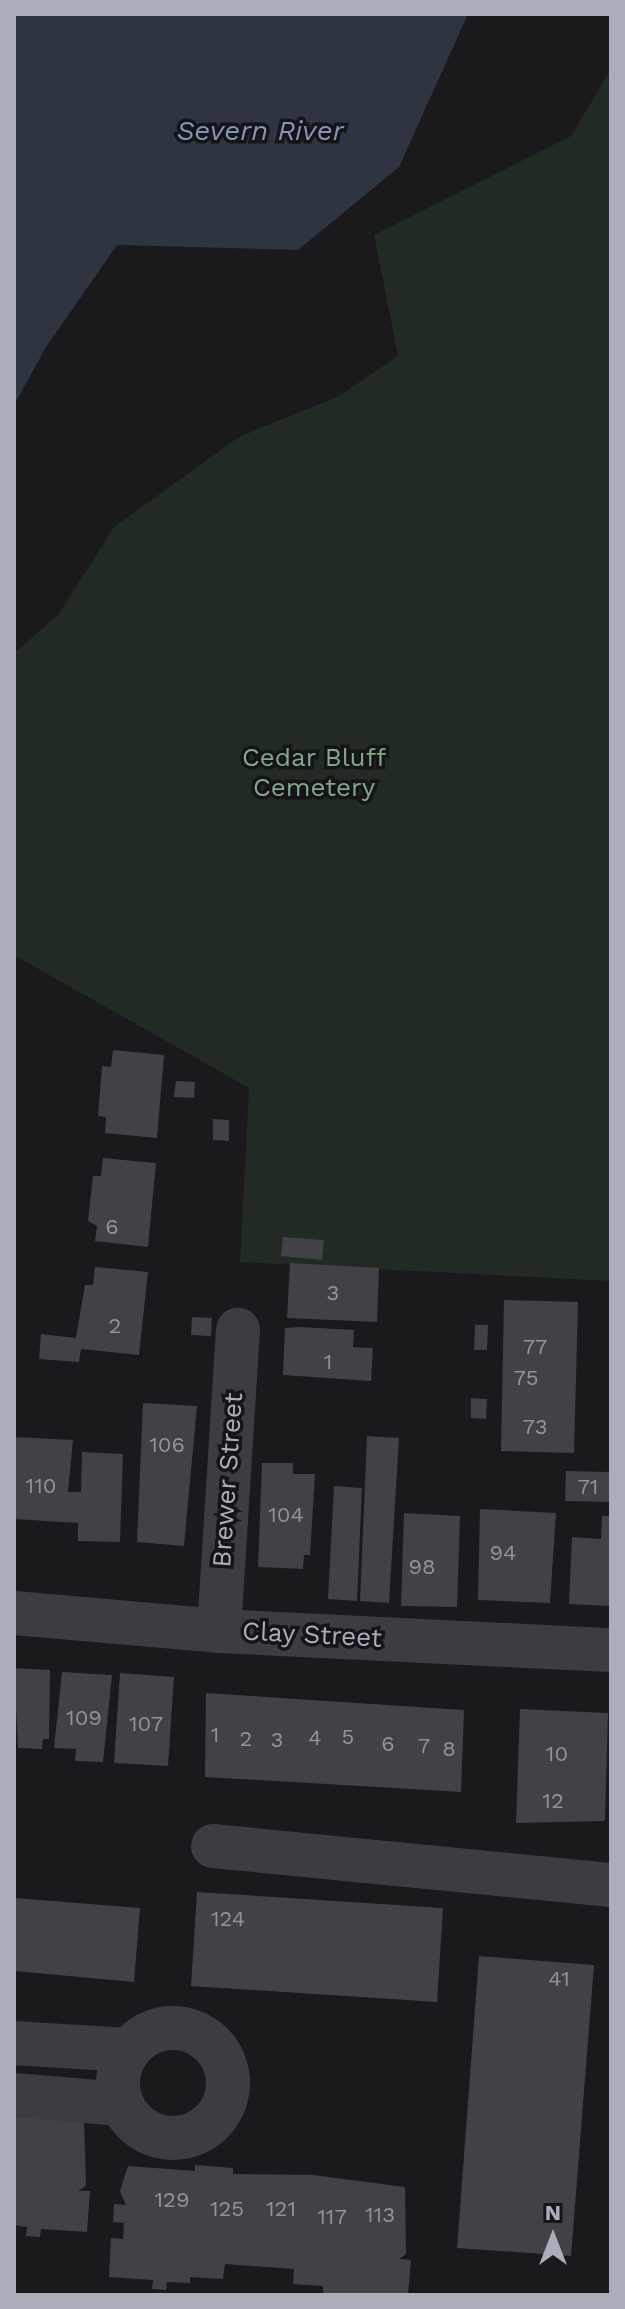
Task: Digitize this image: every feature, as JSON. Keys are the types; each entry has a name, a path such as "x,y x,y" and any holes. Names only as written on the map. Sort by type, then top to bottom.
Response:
{"street":[{"name":"Brewer Street","path":"219,1631 238,1330"},
{"name":"Clay Street","path":"14,1613 219,1631 611,1650"},
{"path":"213,1846 611,1885"},
{"path":"14,2043 128,2050 157,2030 194,2032 221,2055 229,2090 213,2122 181,2138 145,2132 121,2104 117,2086 128,2050"},
{"path":"14,2095 121,2104"}],"green space":[{"name":"Cedar Bluff Cemetery","path":"611,69 611,1281 240,1262 249,1088 14,955 14,653 58,615 114,527 239,437 339,396 398,356 374,235 571,136"}],"water":[{"name":"Severn River","path":"14,14 468,14 399,167 298,250 117,245 46,347 14,405"}],"building":[{"path":"113,1050 164,1055 157,1138 105,1133 106,1117 98,1116 102,1066 111,1067"},
{"path":"176,1081 195,1082 194,1098 174,1097"},
{"path":"213,1119 229,1120 229,1141 213,1140"},
{"path":"103,1158 156,1163 148,1247 95,1241 97,1226 88,1221 93,1176 101,1176"},
{"path":"283,1237 324,1240 322,1260 281,1256"},
{"path":"290,1263 379,1268 377,1322 287,1318"},
{"path":"95,1267 148,1272 139,1355 81,1349 79,1362 39,1359 41,1334 76,1338 85,1285 93,1285"},
{"path":"504,1300 578,1302 574,1453 501,1451"},
{"path":"192,1317 212,1318 211,1336 191,1335"},
{"path":"475,1325 488,1325 487,1350 474,1350"},
{"path":"285,1328 354,1330 353,1347 373,1348 371,1381 283,1375"},
{"path":"471,1398 487,1399 486,1419 471,1418"},
{"path":"143,1403 197,1406 184,1546 137,1542"},
{"path":"367,1436 399,1438 389,1603 360,1601"},
{"path":"14,1437 73,1440 68,1492 81,1492 82,1452 123,1454 120,1542 78,1541 78,1523 14,1519"},
{"path":"262,1463 293,1463 293,1474 315,1474 310,1555 304,1555 303,1569 258,1567"},
{"path":"566,1471 611,1472 611,1502 565,1501"},
{"path":"334,1486 362,1488 357,1601 328,1599"},
{"path":"480,1509 556,1513 550,1603 478,1600"},
{"path":"404,1513 460,1516 457,1607 401,1606"},
{"path":"602,1516 610,1516 611,1606 569,1604 572,1537 601,1539"},
{"path":"14,1668 50,1670 49,1739 43,1739 42,1749 18,1748"},
{"path":"62,1672 112,1675 103,1762 75,1761 76,1749 54,1748"},
{"path":"120,1673 174,1677 168,1766 114,1763"},
{"path":"206,1693 464,1710 461,1792 205,1777"},
{"path":"520,1709 608,1713 605,1821 516,1823"},
{"path":"197,1892 443,1908 437,2002 191,1986"},
{"path":"15,1898 140,1908 134,1982 14,1971"},
{"path":"479,1956 594,1965 571,2256 457,2248"},
{"path":"14,2108 84,2118 86,2186 78,2191 90,2191 87,2232 41,2229 40,2237 26,2236 27,2227 14,2225"},
{"path":"195,2165 233,2168 233,2174 313,2175 405,2187 406,2254 399,2259 411,2260 408,2295 323,2293 323,2286 293,2284 294,2269 225,2264 223,2279 190,2277 190,2283 167,2282 166,2290 152,2289 153,2280 109,2277 111,2238 123,2239 124,2223 113,2222 114,2204 126,2205 120,2191 128,2166 195,2171"}]}
